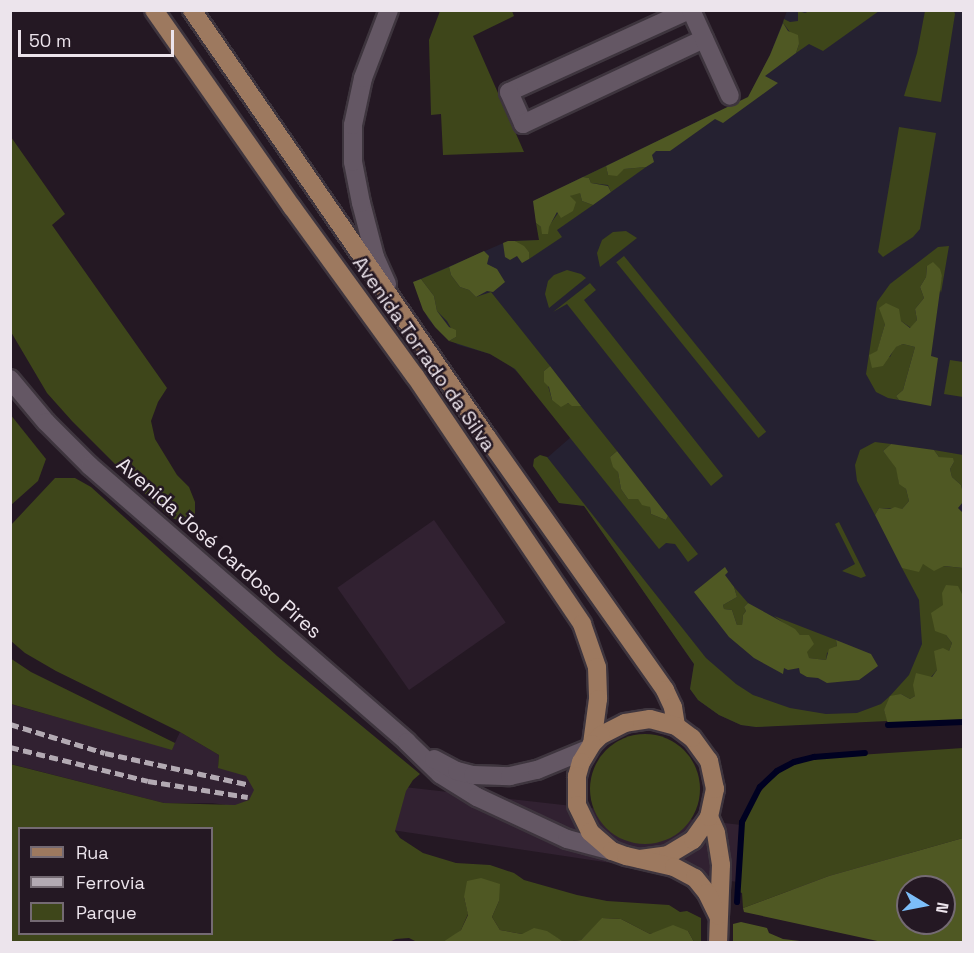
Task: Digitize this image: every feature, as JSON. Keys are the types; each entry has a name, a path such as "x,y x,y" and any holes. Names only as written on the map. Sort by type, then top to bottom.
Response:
{"main road":[{"name":"Avenida Torrado da Silva","path":"154,10 291,207 415,376 582,624 591,643 597,667 598,699 590,747"},
{"name":"Avenida Torrado da Silva","path":"192,10 486,436 665,690 673,707 676,726"},
{"path":"640,859 654,858 681,849 693,840 709,817 715,789 709,761 692,738 676,726 650,719 625,723 601,735 590,747 577,776 577,805 590,832 612,851 640,859 674,867 695,878 707,892 718,920"},
{"path":"709,817 717,832 719,848 718,942"}],"street":[{"path":"388,10 363,78 353,125 353,162 375,257 397,304"},
{"path":"704,39 523,124 509,92 690,10 704,39 730,96"},
{"name":"Avenida José Cardoso Pires","path":"10,379 46,422 90,466 407,742 440,774 477,797 574,842 612,851"},
{"name":"Avenida José Cardoso Pires","path":"407,742 457,771 487,777 510,776 537,770 590,747"}],"shaded area":[{"path":"787,11 963,11 963,689 897,720 755,727 741,725 719,715 698,700 690,689 694,664 584,506 559,503 533,466 536,457 548,457 571,437 529,383 507,363 490,354 458,345 442,334 428,319 413,282 508,241 539,240 533,201 748,97 770,55"},
{"path":"434,520 506,622 409,690 337,588"},
{"path":"10,704 172,749 180,732 219,755 218,766 892,842 930,875 896,875 896,893 877,903 212,803 164,803 11,764"}],"green space":[{"path":"812,10 879,11 823,51 809,44 796,53 799,44 783,23 784,19 790,22 798,21 798,11 805,13"},
{"path":"440,11 512,11 514,16 473,36 524,152 443,155 441,114 431,115 429,40"},
{"path":"925,11 954,11 955,14 941,102 904,96 917,53"},
{"path":"783,23 788,31 798,35 799,44 796,53 765,76 778,83 723,123 715,119 670,151 656,151 652,155 654,162 646,167 624,169 617,176 608,175 606,166 748,97 770,55"},
{"path":"899,127 936,133 920,229 913,237 883,257 878,252"},
{"path":"11,137 65,214 52,225 167,388 158,402 151,421 155,439 177,475 189,487 195,502 195,517 186,522 171,518 155,504 72,421 47,393 11,332"},
{"path":"606,166 608,175 624,169 646,167 611,192 608,185 591,183 589,178 583,177"},
{"path":"583,177 589,178 591,183 608,186 611,192 593,205 582,201 580,193 570,196 576,202 573,211 561,218 557,212 548,234 542,234 541,227 536,223 533,201"},
{"path":"577,192 580,193 582,201 593,205 557,230 562,237 529,259 529,252 515,241 539,240 536,223 541,227 549,226 570,196"},
{"path":"626,231 637,238 600,267 597,253 602,240 613,232"},
{"path":"515,241 524,246 529,252 529,259 522,263 517,256 510,260 505,257 503,243"},
{"path":"949,246 941,293 939,286 942,276 927,266 926,277 920,287 924,298 915,309 917,320 911,328 901,321 885,324 877,352 870,355 890,357 895,347 903,344 915,347 903,390 896,396 899,400 888,398 876,392 866,374 877,302 890,284 938,247"},
{"path":"484,251 489,256 487,264 497,269 505,282 493,292 487,291 476,297 469,290 460,287 451,275 449,267"},
{"path":"624,256 766,432 758,438 616,262"},
{"path":"933,262 940,269 942,276 931,356 938,358 931,406 899,400 896,396 903,390 915,347 903,344 896,347 883,366 872,368 869,355 877,351 885,324 879,308 886,303 899,309 901,321 910,328 917,320 915,309 924,298 920,287 926,277 927,266"},
{"path":"449,267 451,275 460,287 469,290 476,297 491,292 550,366 544,371 552,400 581,406 617,451 610,457 618,472 621,489 628,499 638,499 650,507 651,514 666,520 668,516 698,554 688,562 675,544 666,543 659,549 515,369 490,354 449,341 456,337 447,321 437,311 434,296 421,279"},
{"path":"567,270 586,278 549,308 545,294 548,281 554,275"},
{"path":"421,279 434,296 437,311 449,327 456,330 456,337 449,341 423,310 413,282"},
{"path":"590,283 596,290 584,300 723,476 711,486 567,304 553,312"},
{"path":"950,360 963,362 963,397 944,394"},
{"path":"550,366 581,406 572,406 568,403 561,407 552,400 549,387 544,382 544,371"},
{"path":"10,414 46,459 38,481 11,505"},
{"path":"875,442 891,444 883,451 897,468 899,483 906,489 909,501 902,509 879,508 875,515 857,481 855,465 860,450"},
{"path":"891,444 934,450 939,457 953,458 954,462 950,469 952,477 961,485 963,493 963,502 958,508 963,513 963,568 944,566 934,571 923,564 919,572 902,568 875,515 879,508 902,509 909,501 906,489 899,484 896,468 883,451"},
{"path":"934,450 963,455 963,493 961,485 952,477 950,469 954,462 939,457"},
{"path":"617,451 668,516 666,520 651,514 650,507 642,505 638,499 628,499 621,489 618,472 613,467 610,457"},
{"path":"540,455 547,457 706,658 736,684 753,695 790,708 826,714 857,713 881,704 909,675 922,644 919,600 902,568 923,564 963,568 963,596 943,605 946,635 952,643 949,651 937,660 937,670 915,696 910,699 901,694 884,710 888,721 756,727 741,725 719,715 698,700 690,689 694,664 584,506 559,503 533,466 534,459"},
{"path":"55,478 75,478 91,487 277,656 420,774 406,791 395,831 400,838 423,853 456,863 490,865 514,873 524,880 577,895 607,901 669,905 680,912 687,911 701,918 701,942 694,942 688,931 665,930 650,934 621,919 603,918 581,940 564,942 547,932 522,934 500,930 492,917 499,901 464,897 468,914 461,930 446,942 417,942 409,938 389,942 11,942 10,764 164,803 235,805 249,800 254,790 246,776 218,768 219,755 180,732 56,671 25,653 11,641 11,525"},
{"path":"839,522 866,576 861,578 842,571 855,564 835,524"},
{"path":"725,567 728,572 725,575 734,587 737,597 723,605 724,609 732,610 737,625 742,625 746,611 744,607 748,603 795,629 800,635 809,635 814,644 807,652 809,658 826,660 829,649 837,646 836,640 871,654 878,666 859,680 827,683 818,678 807,677 800,673 799,668 788,670 784,668 783,674 754,658 729,637 694,592"},
{"path":"946,585 958,586 963,596 963,721 888,724 884,710 890,696 901,694 910,699 915,696 913,685 916,673 932,677 937,670 934,651 943,648 949,651 952,643 946,635 935,631 931,613 943,605 942,593"},
{"path":"734,587 748,603 744,607 746,611 742,625 737,625 732,610 724,609 723,605 737,597"},
{"path":"774,616 836,640 837,646 827,653 826,660 808,658 800,635"},
{"path":"10,658 31,672 175,743 172,750 11,704"},
{"path":"645,734 666,738 684,750 696,768 700,789 696,810 684,828 666,840 645,844 624,840 606,828 594,810 590,789 594,768 606,750 624,738"},
{"path":"963,748 963,838 829,876 743,908 742,893 739,892 744,822 754,799 778,772 795,763 814,758"},
{"path":"963,838 963,942 882,942 744,912 743,908 829,876"},
{"path":"481,878 500,884 499,901 492,917 500,930 522,934 534,928 547,931 564,942 443,942 461,930 468,915 464,897 467,881"},
{"path":"602,918 621,919 650,934 673,925 688,931 694,942 564,942 581,940"},
{"path":"741,922 767,928 769,933 783,939 808,942 733,942 733,924"}],"waterway":[{"path":"888,725 964,722"},
{"path":"737,902 742,822 760,787 777,771 794,762 814,757 865,753"}],"railway":[{"path":"10,724 105,753 250,785"},
{"path":"10,747 148,781 248,797"}]}
